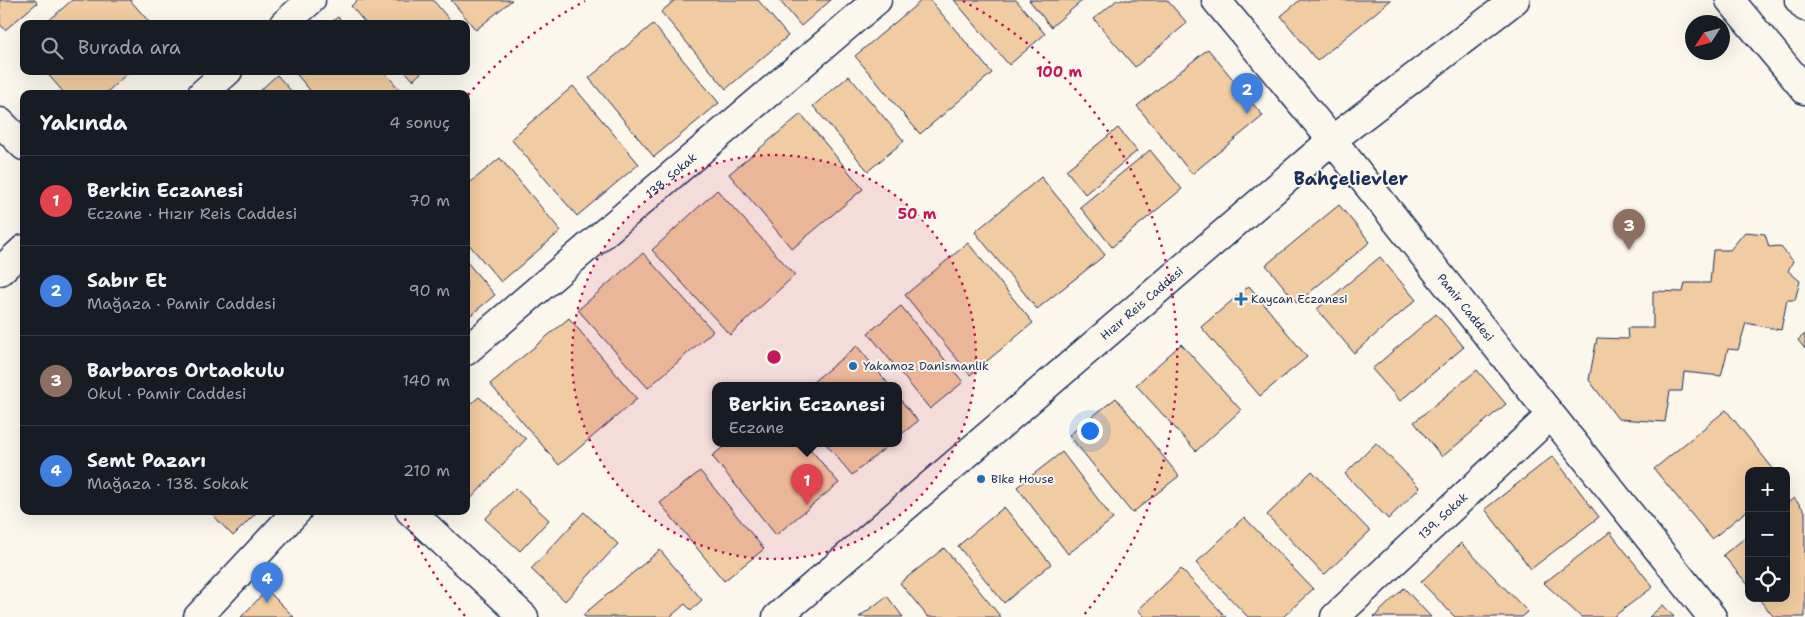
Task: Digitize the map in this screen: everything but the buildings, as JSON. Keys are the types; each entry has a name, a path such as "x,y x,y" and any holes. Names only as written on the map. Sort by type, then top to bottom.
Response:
{"street":[{"name":"138. Sokak","path":"470,348 877,0"},
{"name":"Pamir Caddesi","path":"1216,0 1332,140 1712,617"},
{"name":"Hızır Reis Caddesi","path":"777,617 1332,140 1515,0"},
{"path":"1730,0 1805,90"},
{"path":"1799,0 1805,7"},
{"path":"288,20 309,1"},
{"path":"207,90 223,75"},
{"path":"0,122 20,142"},
{"path":"0,270 20,252"},
{"name":"139. Sokak","path":"1335,617 1550,416"},
{"path":"198,617 292,515"},
{"path":"414,515 524,617"}],"place":[{"name":"Sabır Et","path":"1247,114"},
{"name":"Barbaros Ortaokulu","path":"1629,250"},
{"name":"Kaycan Eczanesi","path":"1241,299"},
{"name":"Yakamoz Danismanlik","path":"853,366"},
{"name":"Bike House","path":"981,479"},
{"name":"Berkin Eczanesi","path":"807,505"},
{"name":"Semt Pazarı","path":"267,603"}],"district":[{"name":"Bahçelievler","path":"1351,179"}]}
